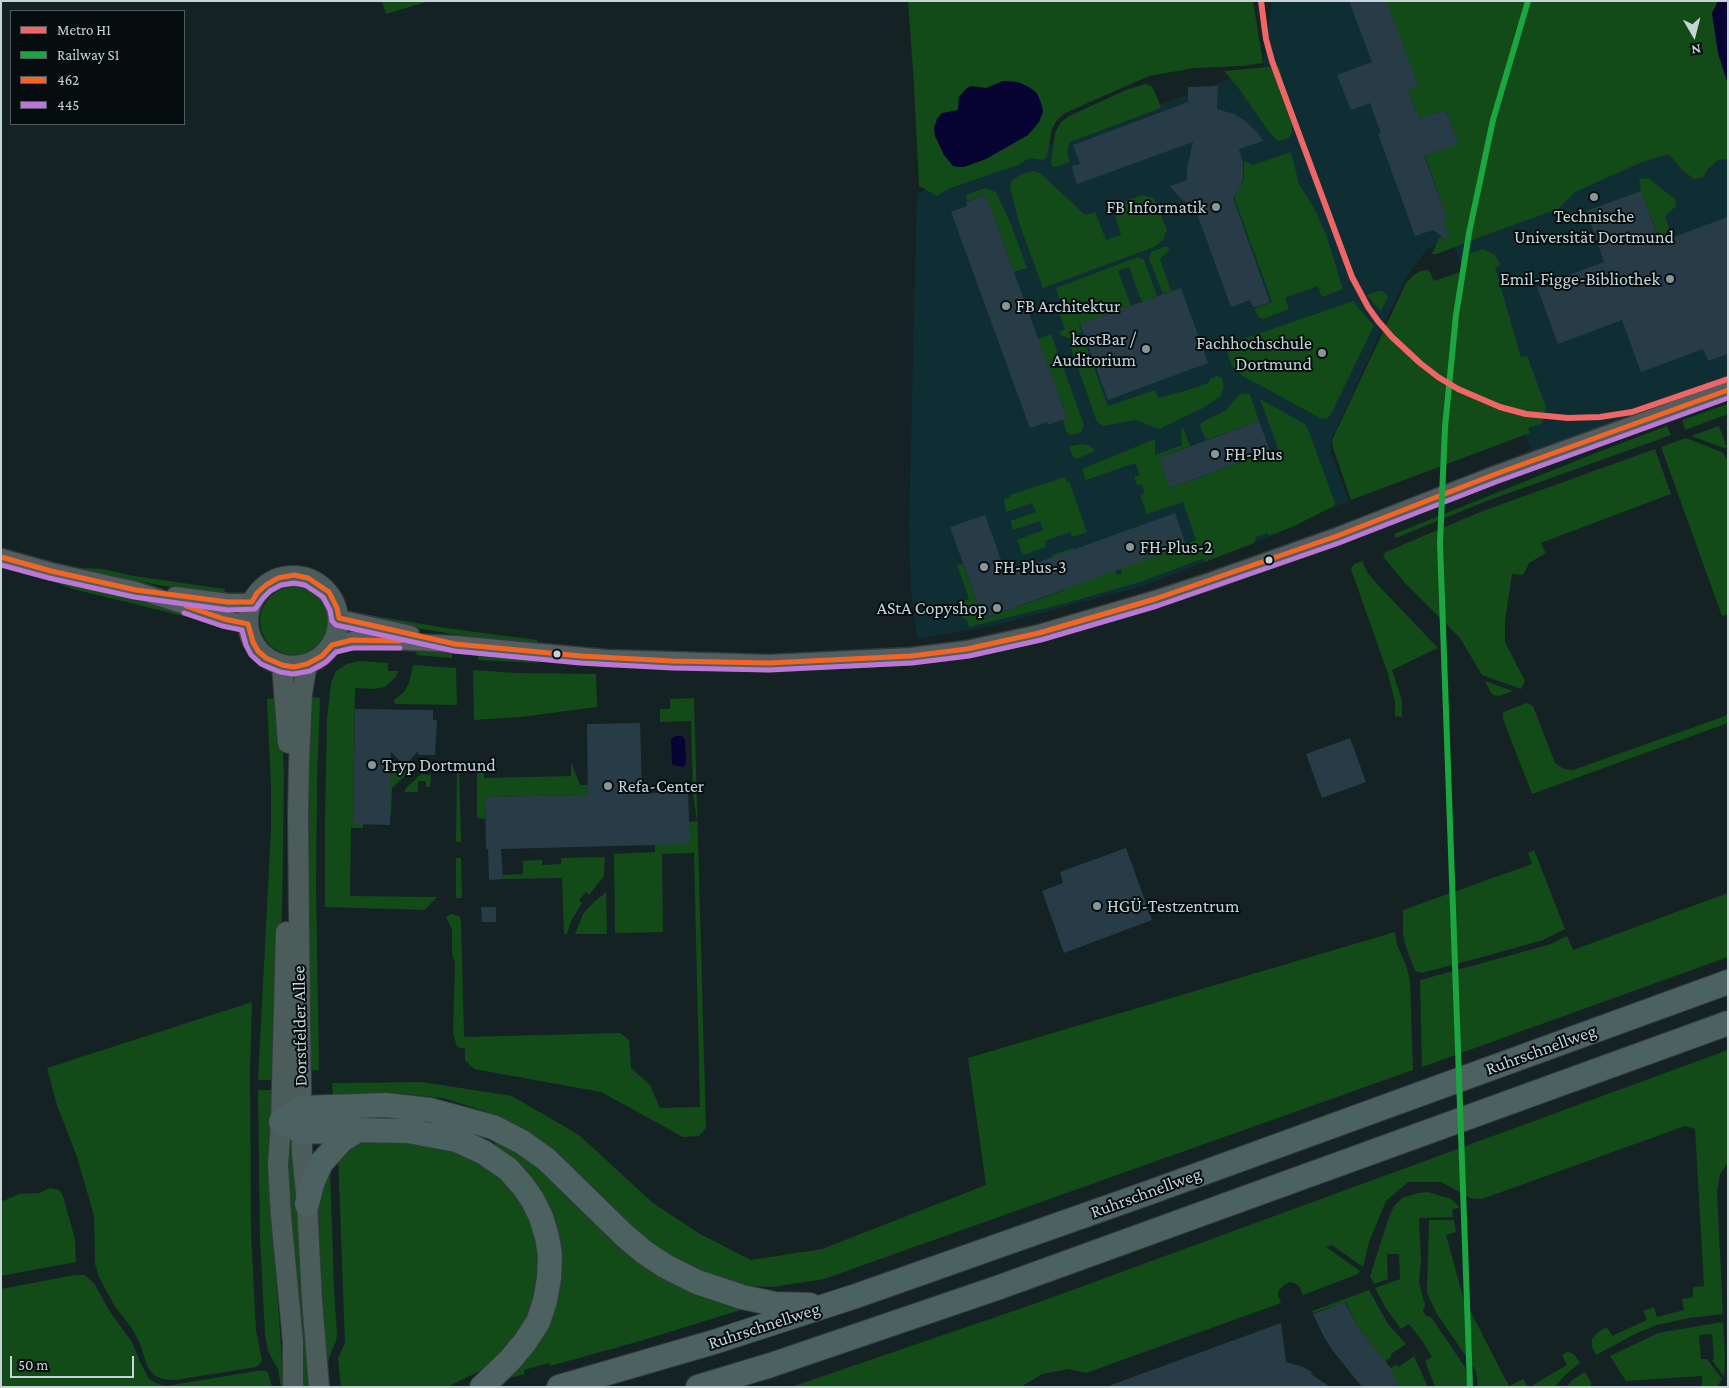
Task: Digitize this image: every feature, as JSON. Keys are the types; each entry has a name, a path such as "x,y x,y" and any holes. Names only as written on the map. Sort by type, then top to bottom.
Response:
{"highway":[{"name":"Ruhrschnellweg","path":"559,1387 714,1342 856,1296 1728,982"},
{"path":"698,1387 809,1353 997,1288 1728,1023"},
{"path":"482,1387 510,1360 525,1342 538,1322 545,1301 550,1255 541,1217 532,1199 508,1170 483,1152 457,1140 408,1131 292,1127 301,1108 386,1105 430,1110 493,1127 522,1142 546,1158 625,1236 644,1252 681,1275 716,1289 775,1304 818,1304 856,1296"},
{"path":"307,1204 312,1184 321,1163 342,1140 358,1130"}],"main road":[{"path":"294,575 308,578 322,586 328,592 337,608 339,618 338,631 332,645 322,656 307,664 294,666 282,666 266,658 258,651 253,642 248,624 249,611 257,593 278,578 294,575"},
{"name":"Dorstfelder Allee","path":"301,1108 298,815 302,693 307,664"},
{"name":"Dorstfelder Allee","path":"282,666 288,729 289,842 285,942 292,1127 302,1152 319,1386"},
{"name":"Dorstfelder Allee","path":"292,1127 278,1165 293,1342 293,1387"}],"street":[{"path":"332,645 352,640 362,640 455,644 606,658 769,663 911,656 967,649 1039,633 1200,584 1337,536 1493,475 1728,390"},
{"path":"1,557 50,571 136,590 228,602 252,602"},
{"path":"136,590 224,619 248,624"},
{"path":"339,618 455,644"}],"shaded area":[{"path":"1272,1 1728,1 1728,384 1533,454 1454,245 1454,239 1427,249 1405,279 1331,440 1331,453 1349,501 1318,513 1295,526 1269,537 1143,586 988,627 917,639 911,588 909,528 917,193 1263,67"},
{"path":"1718,1 1728,1 1728,85 1718,53 1712,13"},
{"path":"1003,81 1018,82 1037,93 1043,112 1039,122 1028,135 986,159 964,167 953,166 944,155 935,136 934,128 937,119 942,113 958,110 959,97 967,88 972,86 986,88"},
{"path":"676,736 682,736 685,739 686,763 683,767 673,765 672,763 671,739"}],"green space":[{"path":"382,1 429,1 386,14"},
{"path":"908,1 1253,1 1263,63 1194,68 1149,76 1065,113 1057,120 1052,129 1047,157 1043,160 1029,158 1020,164 948,189 937,196 919,186"},
{"path":"1387,1 1728,1 1728,159 1718,160 1708,169 1703,177 1694,179 1682,170 1669,154 1642,162 1575,192 1558,209 1437,254 1432,254 1439,238 1447,233 1443,220 1447,218 1425,156 1458,143 1444,110 1411,122 1416,110 1411,97 1404,91 1417,85"},
{"path":"1279,66 1292,120 1292,132 1289,138 1278,141 1224,71"},
{"path":"1145,84 1151,86 1154,90 1161,108 1070,142 1067,152 1070,162 1053,167 1051,164 1055,133 1061,122 1069,116 1126,90"},
{"path":"1291,152 1299,184 1314,208 1326,234 1343,289 1322,297 1318,286 1285,298 1289,309 1263,319 1259,317 1254,309 1272,302 1234,197 1244,179 1244,161 1253,165"},
{"path":"1033,171 1040,173 1085,215 1095,212 1106,240 1121,235 1112,206 1142,195 1154,198 1167,230 1163,240 1154,247 1043,288 1019,223 1010,187 1012,180 1022,174"},
{"path":"1648,178 1675,199 1676,203 1675,207 1665,216 1670,231 1658,235 1641,191 1639,179"},
{"path":"985,188 996,192 1012,227 1027,268 1014,272 986,195 967,201 966,195"},
{"path":"1169,247 1169,250 1160,259 1171,291 1163,294 1149,259 1151,252"},
{"path":"1483,249 1495,255 1498,260 1500,266 1495,268 1521,357 1527,356 1546,407 1542,423 1528,428 1530,433 1351,500 1332,440 1406,283 1421,271 1427,270 1430,272 1434,281 1466,270 1463,260 1465,255"},
{"path":"1138,257 1144,260 1157,296 1142,302 1129,267 1118,271 1131,306 1080,324 1082,333 1068,338 1062,336 1059,332 1065,329 1057,308 1062,306 1056,288"},
{"path":"1383,291 1388,297 1381,311 1366,295"},
{"path":"1353,301 1374,326 1330,416 1326,419 1320,418 1241,375 1233,367 1228,356 1229,348 1235,342"},
{"path":"1051,334 1084,425 1082,431 1077,434 1070,435 1066,431 1063,419 1067,417 1038,339"},
{"path":"1083,337 1108,406 1155,390 1158,398 1188,390 1208,383 1210,379 1217,376 1222,378 1224,388 1220,397 1201,409 1159,429 1136,420 1103,426 1097,422 1069,342"},
{"path":"1240,394 1250,394 1259,421 1206,440 1200,426 1202,422 1225,411"},
{"path":"1260,399 1305,424 1335,503 1334,506 1269,536 1268,533 1256,537 1254,543 1205,562 1202,559 1140,582 1063,604 969,627 967,620 962,617 958,604 969,599 957,565 963,564 983,619 1065,590 1052,555 1073,548 1086,581 1115,570 1117,575 1122,573 1120,568 1196,540 1183,502 1147,514 1140,495 1145,493 1141,484 1137,485 1134,477 1140,475 1135,463 1086,480 1082,469 1155,439 1155,455 1182,445 1181,429 1183,428 1190,446 1159,458 1171,488 1270,451 1271,454 1279,451"},
{"path":"1728,404 1728,414 1685,430 1682,420"},
{"path":"1667,426 1671,435 1484,502 1396,538 1394,534 1598,452"},
{"path":"1719,426 1727,447 1724,448 1691,436"},
{"path":"1686,438 1722,452 1728,461 1728,614 1722,616 1661,447"},
{"path":"1081,444 1088,445 1094,451 1077,459 1074,458 1070,447"},
{"path":"1655,449 1671,494 1541,543 1546,553 1529,563 1523,575 1512,574 1505,621 1505,642 1525,681 1521,689 1482,675 1460,638 1405,583 1383,555 1386,552 1480,512"},
{"path":"1065,477 1067,482 1069,482 1087,532 1072,537 1070,532 1045,541 1046,547 1023,555 1017,540 1043,530 1040,521 1013,530 1010,521 1036,512 1032,503 1006,512 1004,499 1010,497 1010,495"},
{"path":"1362,561 1368,573 1377,584 1438,648 1392,670 1402,701 1402,717 1395,716 1395,702 1388,674 1351,569 1354,564"},
{"path":"85,568 103,569 134,576 225,589 224,594 158,585 85,570"},
{"path":"50,579 216,620 216,624 73,589"},
{"path":"301,587 313,593 322,602 328,614 326,634 318,645 301,655 287,655 270,645 262,634 260,614 270,597 281,589"},
{"path":"369,615 446,628 537,640 537,643 513,642 446,633 369,620"},
{"path":"417,651 452,653 452,658 416,655"},
{"path":"478,656 537,661 537,663 478,660"},
{"path":"359,661 388,663 388,671 398,671 396,677 385,687 373,689 355,688 353,824 363,824 363,828 351,828 350,896 437,897 425,910 325,907 327,719 331,683 336,671 347,664"},
{"path":"413,665 456,668 457,705 395,704 394,700 404,692 409,683"},
{"path":"473,670 515,673 596,674 597,707 521,717 474,720"},
{"path":"1485,681 1513,691 1499,696 1494,695"},
{"path":"307,696 320,698 316,887 319,1070 309,1071"},
{"path":"280,697 284,774 282,912 272,1080 258,1080 271,829 267,699"},
{"path":"694,698 706,1128 699,1136 683,1137 601,1092 474,1069 465,1060 465,1049 457,1047 453,1033 455,963 452,953 452,929 446,917 451,914 459,916 461,920 465,1037 620,1033 629,1040 631,1068 650,1085 660,1108 700,1107 694,853 662,854 663,932 615,933 614,854 655,852 655,844 689,844 689,822 697,821 693,793 691,721 660,722 660,709 670,709 670,699"},
{"path":"1527,703 1533,706 1555,763 1564,769 1573,770 1728,715 1728,723 1532,794 1503,719 1503,713 1506,711"},
{"path":"571,762 580,785 593,785 589,795 485,797 485,819 477,818 477,766 484,766 484,778 571,776"},
{"path":"400,765 408,773 392,788 390,815 390,775"},
{"path":"445,766 459,766 461,842 456,842 457,769 445,769"},
{"path":"421,774 431,775 430,787 426,787 426,781 418,781 418,792 405,792 405,789"},
{"path":"1534,850 1565,929 1543,940 1486,956 1422,973 1415,971 1403,934 1403,910 1532,864 1528,853"},
{"path":"605,857 604,876 589,895 586,892 579,900 582,903 571,921 567,934 564,934 562,878 502,879 502,875 523,874 523,861 542,860 542,865 561,864 561,858"},
{"path":"456,858 461,858 462,898 456,898"},
{"path":"606,892 607,934 575,934 583,914"},
{"path":"1728,893 1728,957 1422,1067 1420,980 1548,945 1567,936 1573,950"},
{"path":"1395,932 1397,945 1406,965 1410,981 1413,1070 824,1279 773,1287 736,1285 664,1257 628,1228 554,1151 500,1116 443,1098 396,1093 333,1094 332,1083 422,1082 512,1096 579,1135 653,1203 700,1234 751,1260 822,1249 986,1185 968,1058"},
{"path":"252,1002 250,1069 251,1233 256,1331 262,1360 256,1367 175,1380 163,1379 155,1376 148,1368 133,1330 114,1305 99,1277 95,1264 94,1216 77,1157 57,1105 47,1068"},
{"path":"1728,1050 1728,1162 1720,1174 1717,1192 1723,1314 1689,1318 1657,1325 1635,1334 1596,1355 1592,1347 1592,1339 1598,1332 1607,1327 1612,1336 1647,1320 1643,1311 1654,1307 1657,1317 1684,1310 1682,1299 1693,1297 1693,1287 1704,1286 1695,1129 1685,1126 1482,1199 1470,1198 1441,1182 1408,1182 1386,1201 1369,1242 1363,1267 1332,1245 1326,1247 1360,1271 1358,1274 1303,1295 1300,1287 1290,1282 1279,1290 1278,1295 1281,1303 1086,1373 1069,1369 1042,1374 1021,1387 791,1387 1034,1304"},
{"path":"258,1090 272,1090 275,1264 284,1387 281,1387 278,1369 268,1351 265,1334 260,1238"},
{"path":"370,1137 447,1145 496,1169 528,1207 543,1273 524,1330 506,1350 480,1371 447,1387 341,1387 338,1358 345,1343 338,1154"},
{"path":"289,1138 297,1138 309,1387 302,1387 285,1196"},
{"path":"496,1141 519,1154 744,1309 550,1366 549,1363 524,1370 525,1374 494,1382 559,1257 492,1149"},
{"path":"330,1169 337,1335 328,1363 330,1384 327,1384 319,1284 317,1199"},
{"path":"50,1188 59,1190 63,1196 75,1239 76,1262 1,1276 1,1202 19,1194 39,1193"},
{"path":"1428,1192 1451,1199 1460,1207 1452,1210 1453,1217 1419,1218 1421,1262 1419,1282 1425,1305 1423,1311 1426,1316 1431,1317 1465,1367 1470,1387 1435,1387 1425,1361 1432,1357 1423,1342 1409,1324 1401,1329 1385,1307 1375,1288 1400,1279 1399,1254 1387,1254 1388,1279 1374,1284 1370,1276 1394,1206 1402,1198"},
{"path":"1429,1220 1454,1220 1456,1232 1446,1235 1463,1297 1509,1386 1523,1379 1528,1387 1478,1387 1476,1371 1437,1314 1427,1293"},
{"path":"84,1275 94,1283 110,1312 132,1342 149,1379 156,1383 166,1386 262,1370 268,1372 272,1387 1,1387 1,1289"},
{"path":"1369,1290 1388,1324 1406,1344 1391,1354 1391,1357 1385,1362 1357,1326 1346,1302 1313,1313 1312,1311"},
{"path":"1723,1322 1724,1377 1712,1360 1714,1360 1712,1334 1699,1335 1701,1359 1707,1359 1722,1379 1717,1387 1702,1387 1702,1376 1626,1381 1610,1356 1658,1333"},
{"path":"1567,1352 1572,1353 1580,1363 1565,1375 1555,1387 1533,1387 1533,1385 1567,1365 1562,1355"},
{"path":"1414,1356 1428,1387 1399,1387 1390,1369 1396,1365 1399,1367"},
{"path":"1585,1372 1591,1382 1591,1387 1566,1387 1572,1380"}],"building":[{"path":"1349,1 1387,1 1418,86 1408,89 1419,119 1445,110 1459,144 1424,156 1447,218 1443,220 1450,242 1433,230 1415,236 1378,134 1381,133 1370,103 1351,110 1337,75 1372,62"},
{"name":"FB Informatik","path":"1218,86 1217,109 1234,114 1244,120 1257,132 1263,141 1239,149 1243,163 1243,178 1233,198 1270,302 1259,306 1253,307 1250,300 1231,307 1195,208 1180,198 1170,186 1187,180 1187,168 1193,142 1077,184 1073,172 1072,166 1080,164 1073,145 1188,102 1188,87"},
{"path":"1641,191 1660,242 1728,217 1728,354 1708,361 1703,349 1641,372 1622,320 1558,344 1537,287 1604,262 1586,211"},
{"name":"FB Architektur","path":"986,195 1067,418 1048,425 1047,422 1030,428 951,212 967,206 966,202"},
{"name":"kostBar / Auditorium","path":"1181,288 1208,363 1108,400 1080,324"},
{"name":"FH-Plus","path":"1259,421 1270,451 1170,488 1159,458"},
{"path":"1175,513 1186,545 983,619 950,527 985,515 1006,574"},
{"name":"Tryp Dortmund","path":"355,709 433,710 433,720 437,720 435,755 418,755 418,751 405,766 391,752 390,825 353,824"},
{"name":"Refa-Center","path":"640,723 642,793 688,792 690,844 501,849 503,879 489,880 488,849 486,849 485,797 588,795 587,724"},
{"path":"1350,738 1366,782 1322,798 1306,754"},
{"name":"HGÜ-Testzentrum","path":"1126,848 1152,920 1064,953 1042,891 1063,883 1060,872"},
{"path":"481,907 496,907 496,922 482,922"},
{"path":"1345,1302 1357,1326 1390,1367 1399,1387 1362,1387 1324,1337 1313,1314"},
{"path":"1281,1323 1286,1362 1312,1372 1311,1374 1330,1387 1111,1387 1111,1385"}],"metro line":[{"name":"H1","path":"1261,1 1266,39 1272,61 1352,277 1378,321 1420,363 1458,389 1500,407 1526,414 1568,418 1600,417 1632,412 1728,379"}],"rail line":[{"name":"S1","path":"1470,1387 1440,543 1445,427 1456,315 1469,233 1493,120 1528,1"}],"transit line":[{"name":"462","path":"1,557 51,571 136,590 228,602 252,602 257,593 266,585 278,578 294,575 308,578 329,592 337,608 339,618 455,644 581,656 672,661 769,663 911,656 967,649 1039,633 1155,599 1337,536 1493,475 1728,390"},
{"name":"445","path":"1,565 134,597 228,610 255,609 270,591 281,585 294,583 305,585 323,597 330,610 332,621 336,625 454,651 580,663 672,668 769,670 912,663 969,656 1041,640 1157,606 1339,543 1496,482 1728,398"},
{"name":"462","path":"186,606 224,619 248,624 253,642 258,651 266,658 282,665 294,667 307,664 322,656 332,645 352,640 400,641"},
{"name":"445","path":"184,613 222,626 242,630 251,655 261,664 280,672 293,674 310,671 326,662 336,652 353,648 400,648"}],"place":[{"name":"Technische Universität Dortmund","path":"1594,197"},
{"name":"FB Informatik","path":"1216,207"},
{"name":"Emil-Figge-Bibliothek","path":"1670,279"},
{"name":"FB Architektur","path":"1006,306"},
{"name":"kostBar / Auditorium","path":"1146,349"},
{"name":"Fachhochschule Dortmund","path":"1322,353"},
{"name":"FH-Plus","path":"1215,454"},
{"name":"FH-Plus-2","path":"1130,547"},
{"name":"FH-Plus-3","path":"984,567"},
{"name":"AStA Copyshop","path":"997,608"},
{"name":"Tryp Dortmund","path":"372,765"},
{"name":"Refa-Center","path":"608,786"},
{"name":"HGÜ-Testzentrum","path":"1097,906"}]}
